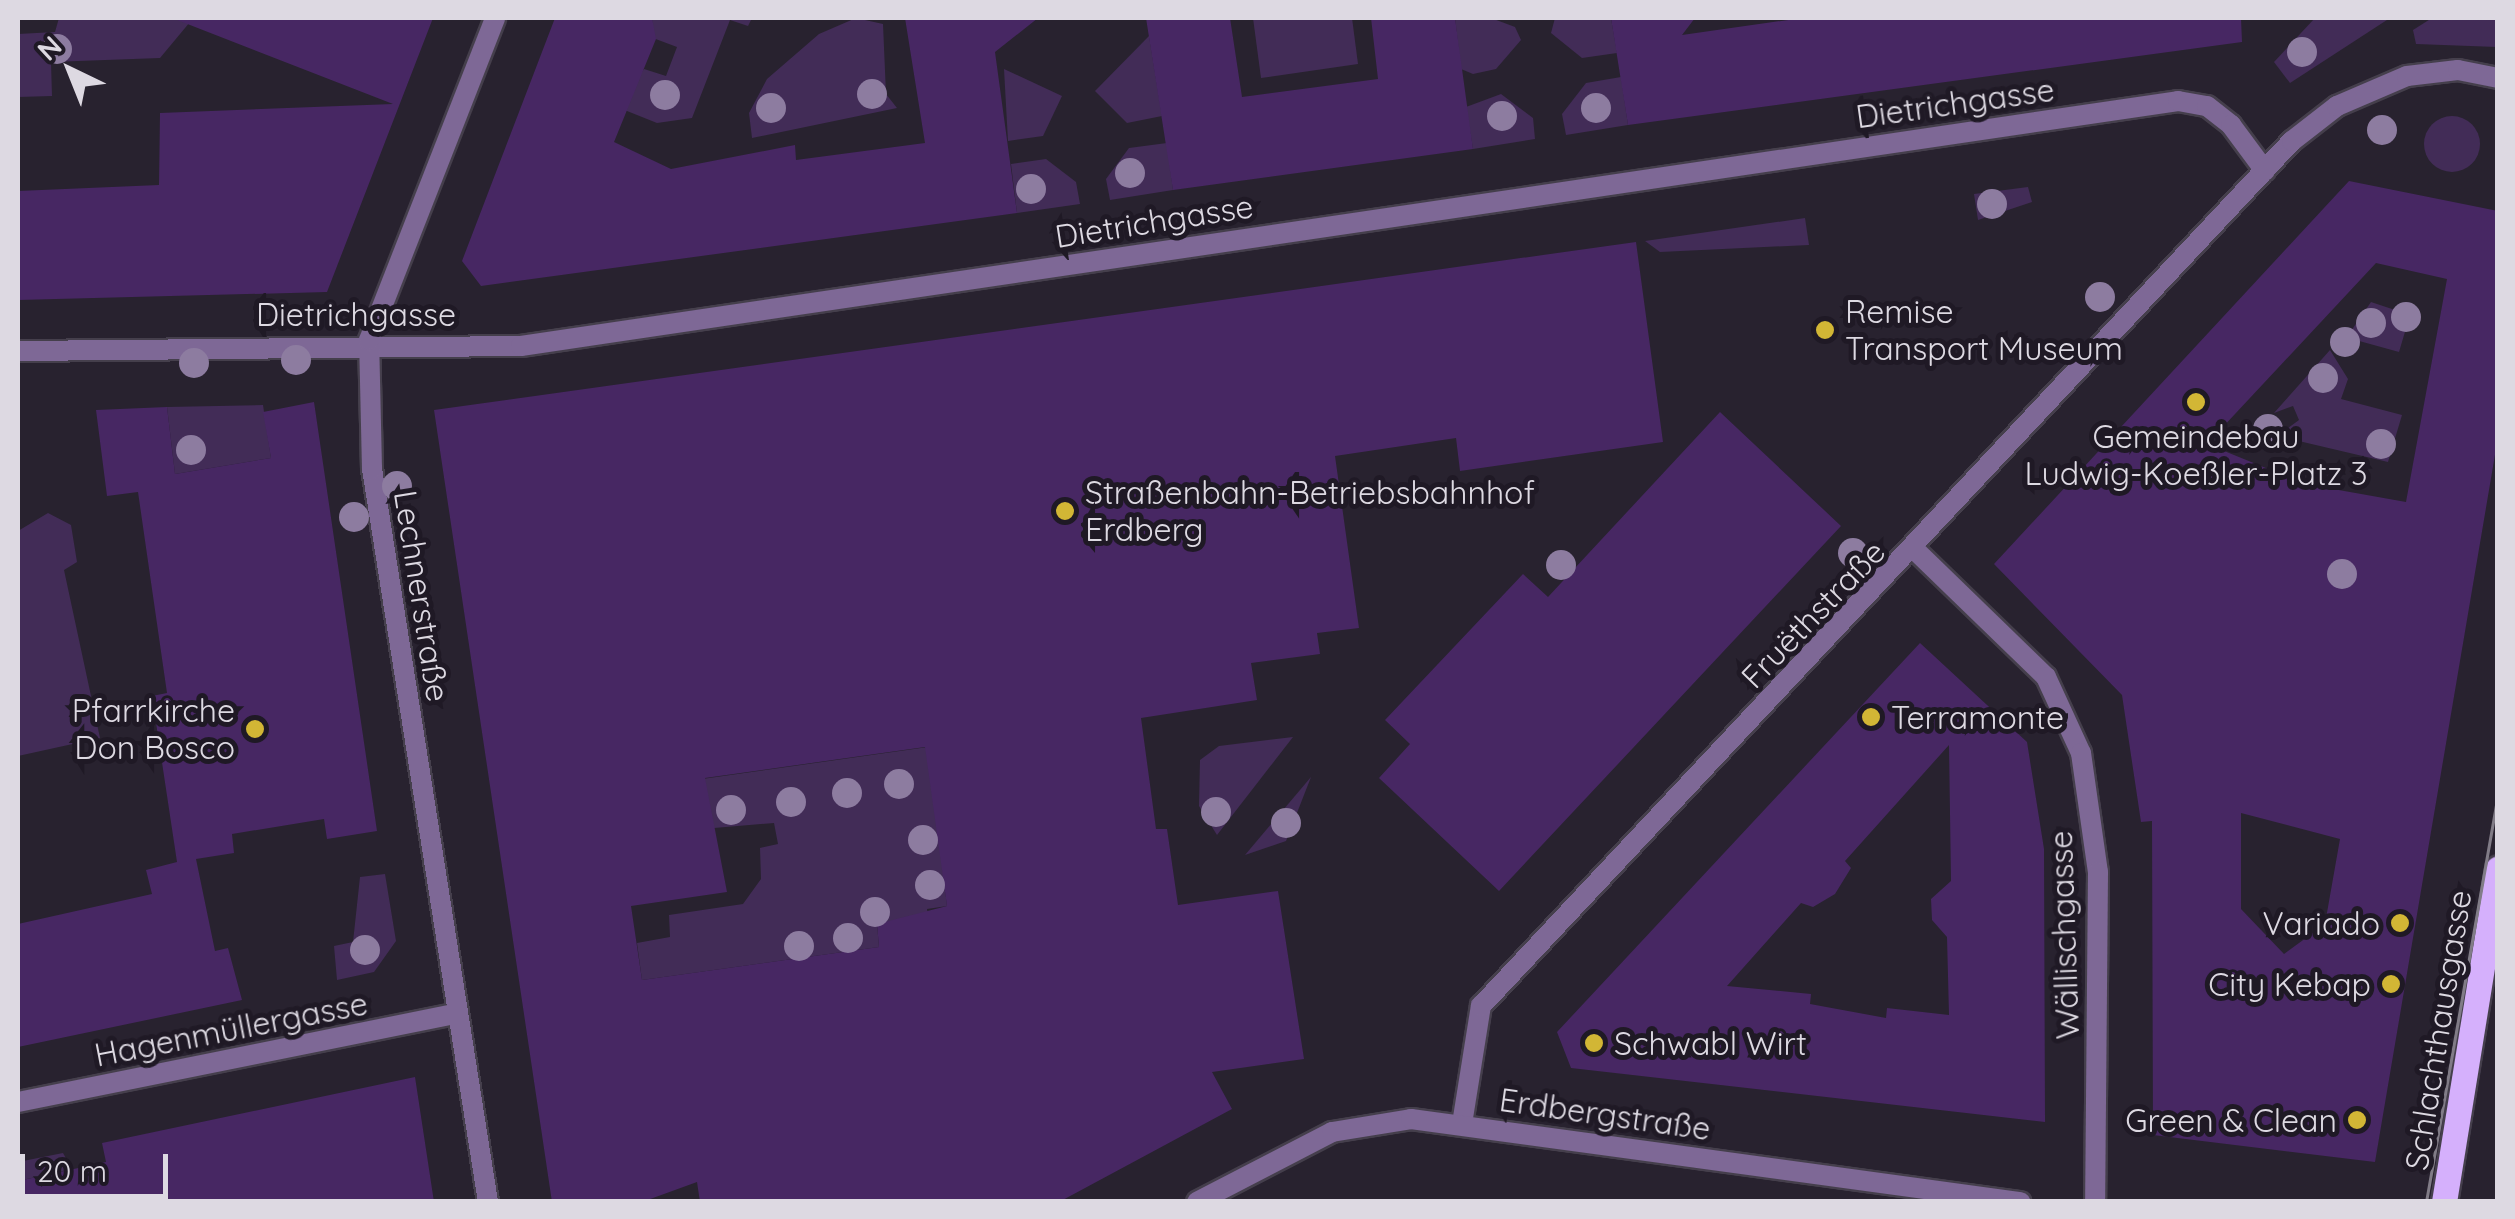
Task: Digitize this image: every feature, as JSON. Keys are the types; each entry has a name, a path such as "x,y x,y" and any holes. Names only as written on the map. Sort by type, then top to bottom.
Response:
{"main road":[{"name":"Schlachthausgasse","path":"2444,1202 2498,868"}],"street":[{"name":"Lechnerstraße","path":"488,1202 372,468 369,340 495,18"},
{"name":"Fruëthstraße","path":"1462,1124 1481,1006 1914,550 2265,171 2316,120 2371,89 2432,70 2498,78"},
{"name":"Dietrichgasse","path":"18,351 369,340 521,346 2178,101 2207,106 2232,125 2265,171"},
{"name":"Wällischgasse","path":"1914,550 2046,677 2082,753 2098,872 2096,1202"},
{"name":"Hagenmüllergasse","path":"18,1102 456,1014"},
{"name":"Erdbergstraße","path":"1197,1202 1332,1132 1374,1120 1462,1124 2020,1202"}],"shaded area":[{"path":"59,18 178,18 190,22 160,58 51,62 52,96 18,97 18,34 55,32"},
{"path":"652,18 752,18 748,26 730,20 692,118 657,123 617,107 644,69 666,76 677,47 653,38"},
{"path":"856,18 883,24 886,94 897,108 752,138 749,113 767,79 819,34"},
{"path":"1253,18 1352,18 1358,64 1261,78"},
{"path":"1455,18 1491,18 1515,27 1521,40 1496,69 1473,74 1461,69"},
{"path":"1555,18 1611,18 1617,53 1582,58 1551,33"},
{"path":"2315,18 2390,18 2290,83 2274,62"},
{"path":"2432,18 2497,18 2497,47 2416,44 2413,30"},
{"path":"1149,36 1162,116 1127,123 1095,91"},
{"path":"1004,69 1062,96 1043,136 1008,141"},
{"path":"1621,77 1628,125 1566,135 1562,114 1586,83"},
{"path":"1501,94 1533,118 1535,139 1473,149 1466,107"},
{"path":"2452,116 2472,124 2480,144 2472,164 2452,172 2432,164 2424,144 2432,124"},
{"path":"1167,143 1173,190 1110,200 1106,179 1129,148"},
{"path":"1046,159 1076,182 1080,204 1017,213 1011,164"},
{"path":"2028,187 2032,202 1978,220 1974,194"},
{"path":"1805,218 1809,245 1660,252 1645,241"},
{"path":"2371,302 2410,315 2399,352 2352,339 2340,347"},
{"path":"2330,350 2348,379 2341,399 2402,415 2388,462 2277,436 2299,420 2293,406 2274,413"},
{"path":"263,405 271,458 175,474 167,407"},
{"path":"48,513 71,525 77,562 64,570 100,738 18,756 18,531"},
{"path":"1293,737 1217,835 1199,806 1200,760 1219,746"},
{"path":"928,747 947,906 927,909 930,929 921,918 877,924 879,947 642,980 637,943 670,937 669,915 743,904 761,879 760,848 778,844 774,823 714,828 681,782"},
{"path":"1311,777 1286,841 1245,855"},
{"path":"385,874 396,941 374,972 337,980 334,946 353,942 360,877"},
{"path":"63,1153 72,1169 18,1181 18,1162"}],"building":[{"path":"172,18 433,18 327,292 18,300 18,191 159,185 160,113 393,104"},
{"path":"555,18 652,18 656,39 614,142 671,169 795,145 796,160 925,143 905,18 1038,18 995,52 1017,213 481,286 462,261"},
{"path":"1146,18 1230,18 1242,97 1378,79 1371,18 1455,18 1473,149 1173,190"},
{"path":"1611,18 1695,18 1682,35 1802,18 2241,18 2242,42 1628,125"},
{"path":"2349,181 2498,211 2498,437 2375,1162 2153,1135 2152,821 2141,822 2122,695 1994,564","holes":["2376,263 2447,279 2406,502 2305,484 2207,444","2241,813 2340,839 2325,924 2284,954 2241,909"]},
{"path":"1636,242 1663,442 1460,471 1456,438 1335,456 1359,628 1317,633 1320,654 1251,663 1257,700 1141,718 1156,829 1167,829 1178,905 1278,891 1304,1059 1212,1072 1232,1109 1059,1202 700,1202 697,1182 642,1202 552,1202 434,410","holes":["925,747 947,906 877,924 879,947 642,980 631,906 727,892 705,778"]},
{"path":"314,402 377,831 327,839 324,819 232,834 234,853 196,859 215,951 228,948 242,1000 18,1047 18,924 152,894 146,870 177,862 152,696 167,693 138,492 107,496 96,410 167,407 175,474 271,458 263,412"},
{"path":"1720,412 1841,526 1499,891 1379,778 1410,744 1385,720 1523,574 1548,597"},
{"path":"1920,643 2027,742 2044,849 2045,1122 1571,1068 1557,1032","holes":["1949,745 1951,881 1931,899 1932,920 1947,937 1949,1015 1887,1008 1886,1018 1810,1004 1811,994 1727,986 1801,903 1813,907 1835,894 1851,868 1845,861"]},
{"path":"415,1077 434,1202 18,1202 18,1181 106,1162 102,1143"}],"tram line":[{"path":"2426,1202 2498,792"}],"place":[{"name":"Remise Transport Museum","path":"1825,330"},
{"name":"Gemeindebau Ludwig-Koeßler-Platz 3","path":"2196,402"},
{"name":"Straßenbahn-Betriebsbahnhof Erdberg","path":"1065,511"},
{"name":"Terramonte","path":"1871,717"},
{"name":"Pfarrkirche Don Bosco","path":"255,729"},
{"name":"Variado","path":"2400,923"},
{"name":"City Kebap","path":"2391,984"},
{"name":"Schwabl Wirt","path":"1594,1043"},
{"name":"Green & Clean","path":"2357,1120"}]}
